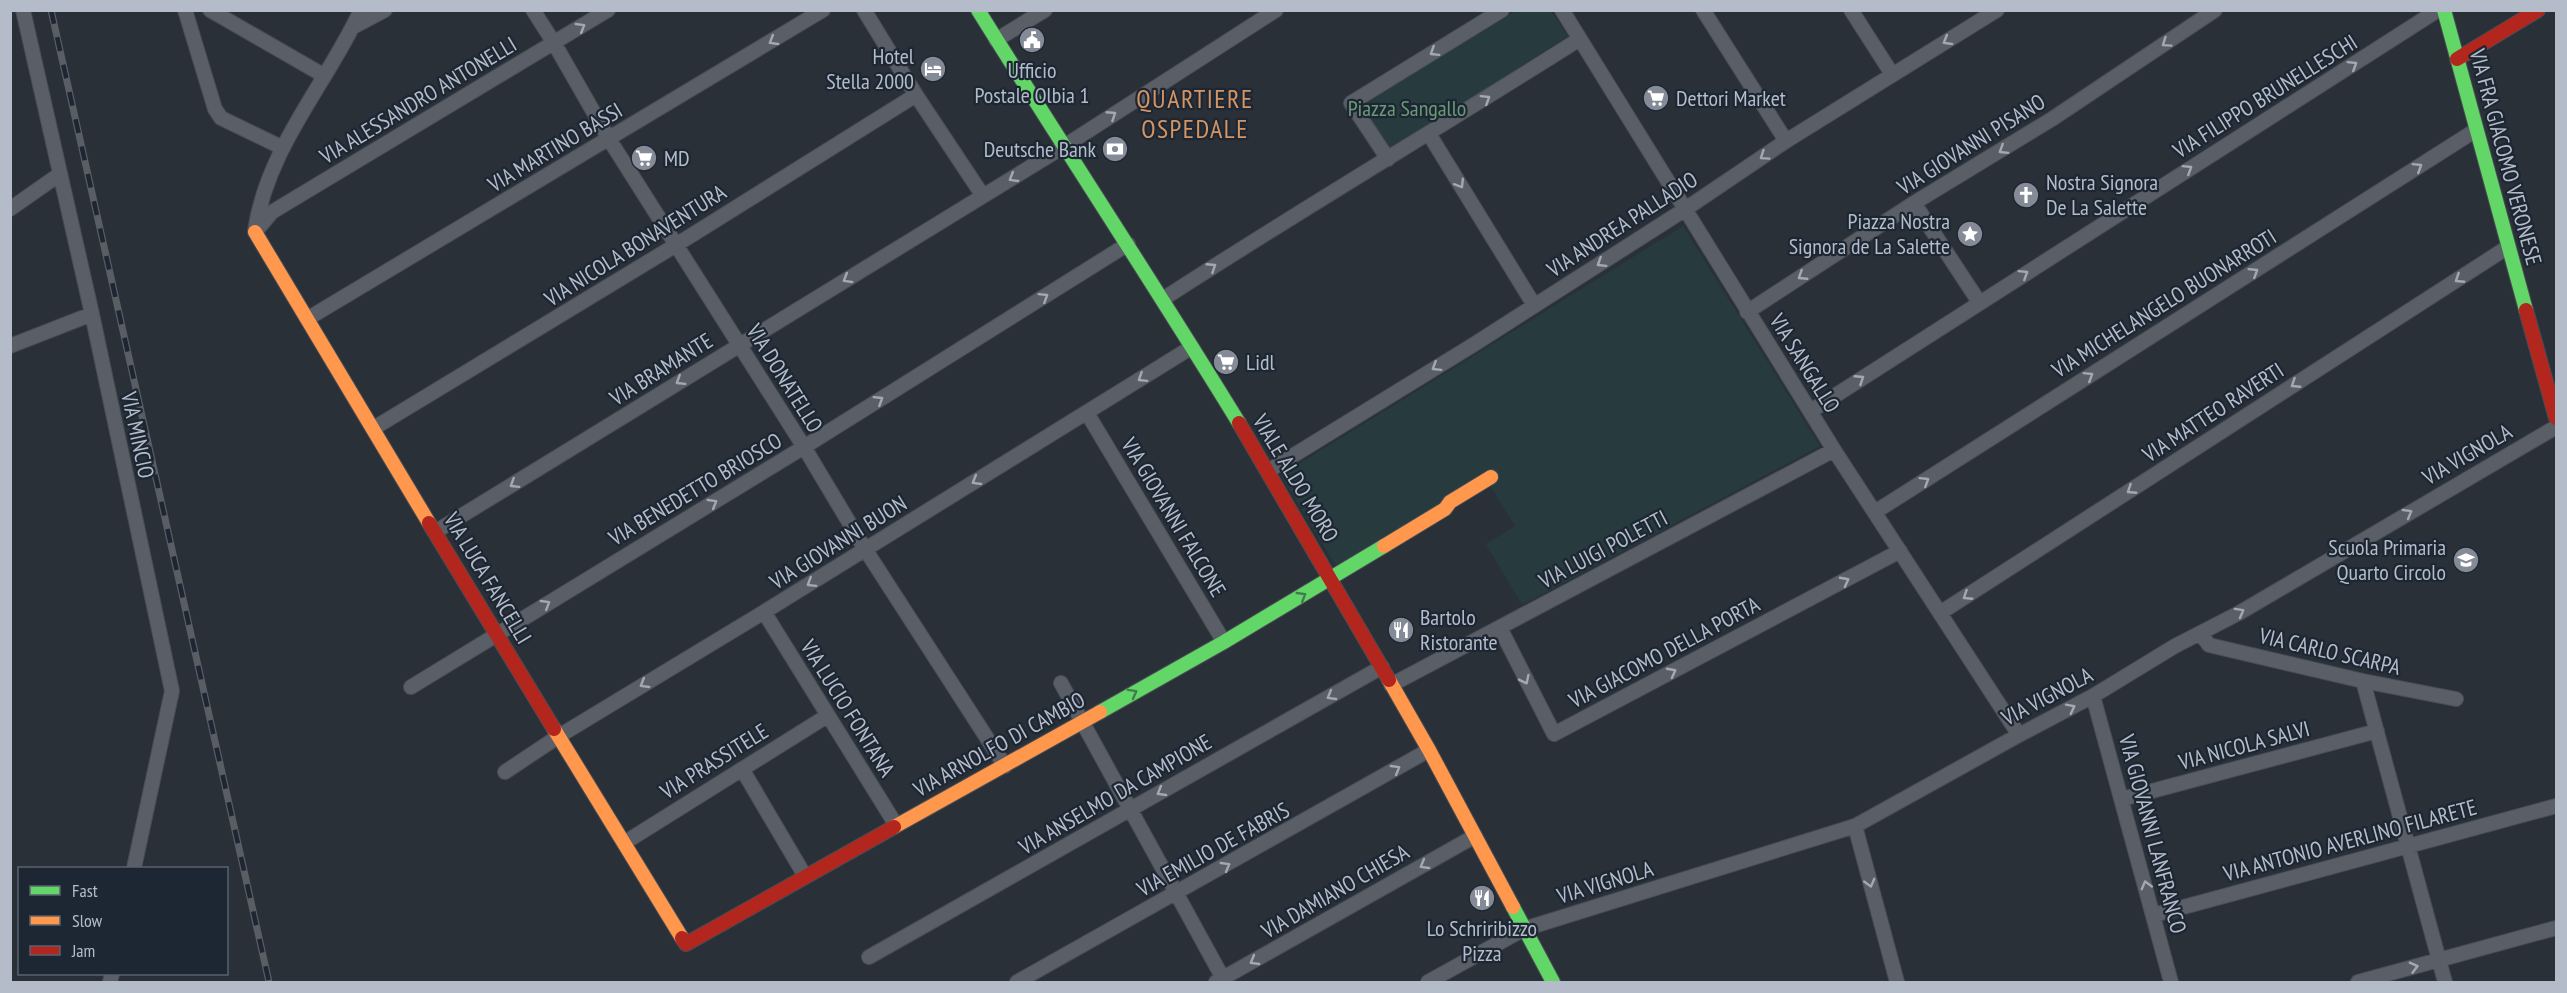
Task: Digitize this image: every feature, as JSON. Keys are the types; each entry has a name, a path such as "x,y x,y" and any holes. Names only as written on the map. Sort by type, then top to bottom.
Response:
{"street":[{"name":"VIA MINCIO","path":"23,10 92,314 172,691 134,867"},
{"path":"185,10 215,109 221,117 283,148"},
{"path":"210,10 323,75"},
{"path":"255,232 259,203 283,148 361,10"},
{"path":"353,27 385,10"},
{"name":"VIA DONATELLO","path":"533,10 609,139 804,447 865,549 1005,766"},
{"name":"VIA ALESSANDRO ANTONELLI","path":"255,232 272,212 608,10"},
{"name":"VIA MARTINO BASSI","path":"307,319 824,10"},
{"path":"864,10 916,95 983,196"},
{"name":"VIALE ALDO MORO","path":"978,10 1063,147 1163,299 1268,471 1429,750 1553,982"},
{"path":"996,40 1045,10"},
{"name":"VIA BRAMANTE","path":"435,532 1063,147 1276,10"},
{"path":"1388,159 1351,103 1502,10"},
{"name":"VIA SANGALLO","path":"1562,10 1578,40 1747,312 2019,735"},
{"path":"1703,10 1786,141"},
{"path":"1851,10 1892,74"},
{"name":"VIA GIOVANNI PISANO","path":"1747,312 1914,203 2052,119 2215,10"},
{"name":"VIA FILIPPO BRUNELLESCHI","path":"1811,411 2438,10"},
{"name":"VIA FRA GIACOMO VERONESE","path":"2444,10 2556,418"},
{"path":"2457,59 2538,10"},
{"name":"VIA ANDREA PALLADIO","path":"1268,471 1534,305 1684,210 1786,141 1993,12"},
{"path":"1163,299 1287,219 1429,134 1578,40"},
{"name":"VIA NICOLA BONAVENTURA","path":"374,428 676,245 916,95"},
{"name":"VIA MICHELANGELO BUONARROTI","path":"1875,512 2476,130"},
{"path":"1429,134 1534,305"},
{"path":"10,209 60,174"},
{"path":"1914,203 1979,302"},
{"name":"VIA LUCA FANCELLI","path":"255,232 496,635 686,944"},
{"name":"VIA BENEDETTO BRIOSCO","path":"411,687 804,447 1128,244"},
{"name":"VIA MATTEO RAVERTI","path":"1940,613 2508,247"},
{"path":"10,346 92,314"},
{"name":"VIA GIOVANNI BUON","path":"505,772 559,736 1192,347"},
{"name":"VIA GIOVANNI FALCONE","path":"1087,413 1224,642"},
{"name":"VIA VIGNOLA","path":"1428,982 1524,929 1855,826 2239,613 2556,427"},
{"name":"VIA LUIGI POLETTI","path":"1391,685 1834,450"},
{"name":"VIA ARNOLFO DI CAMBIO","path":"686,944 1224,642 1445,509 1450,502 1491,477"},
{"name":"VIA GIACOMO DELLA PORTA","path":"1500,628 1554,735 1900,551"},
{"name":"VIA LUCIO FONTANA","path":"764,612 896,825"},
{"name":"VIA CARLO SCARPA","path":"2200,633 2209,645 2363,681 2456,699"},
{"name":"VIA ANSELMO DA CAMPIONE","path":"869,957 1382,667"},
{"path":"2363,681 2445,982"},
{"path":"1060,682 1222,981"},
{"name":"VIA GIOVANNI LANFRANCO","path":"2093,696 2171,982"},
{"name":"VIA PRASSITELE","path":"624,843 827,716"},
{"name":"VIA NICOLA SALVI","path":"2122,799 2377,731"},
{"name":"VIA EMILIO DE FABRIS","path":"1017,982 1429,750"},
{"path":"742,769 805,876"},
{"name":"VIA ANTONIO AVERLINO FILARETE","path":"2154,915 2408,844 2556,806"},
{"path":"1855,826 1897,982"},
{"name":"VIA DAMIANO CHIESA","path":"1222,981 1475,836"},
{"path":"2358,982 2556,928"}],"green space":[{"name":"Piazza Sangallo","path":"1516,11 1551,11 1568,36 1389,151 1359,106"},
{"path":"1683,226 1820,446 1522,605 1486,544 1515,526 1486,479 1337,568 1281,475"}],"railway":[{"path":"51,10 269,982"}],"traffic: fast":[{"path":"978,10 1239,423"},
{"path":"2444,10 2526,310"},
{"path":"1100,712 1224,642 1384,546"},
{"path":"1513,907 1553,982"}],"traffic: slow":[{"path":"255,232 429,523"},
{"path":"1384,546 1445,509 1450,502 1491,477"},
{"path":"1389,680 1513,907"},
{"path":"894,827 1100,712"},
{"path":"554,729 682,938"}],"traffic: jam":[{"path":"2457,59 2538,10"},
{"path":"2526,310 2556,418"},
{"path":"1239,423 1389,680"},
{"path":"429,523 554,729"},
{"path":"682,938 686,944 894,827"}],"place":[{"name":"Ufficio Postale Olbia 1","path":"1032,40"},
{"name":"Hotel Stella 2000","path":"933,69"},
{"name":"Dettori Market","path":"1656,98"},
{"name":"Deutsche Bank","path":"1115,149"},
{"name":"MD","path":"644,158"},
{"name":"Nostra Signora De La Salette","path":"2026,195"},
{"name":"Piazza Nostra Signora de La Salette","path":"1970,234"},
{"name":"Lidl","path":"1226,362"},
{"name":"Scuola Primaria Quarto Circolo","path":"2466,560"},
{"name":"Bartolo Ristorante","path":"1401,630"},
{"name":"Lo Schriribizzo Pizza","path":"1482,898"}],"district":[{"name":"QUARTIERE OSPEDALE","path":"1195,113"}]}
